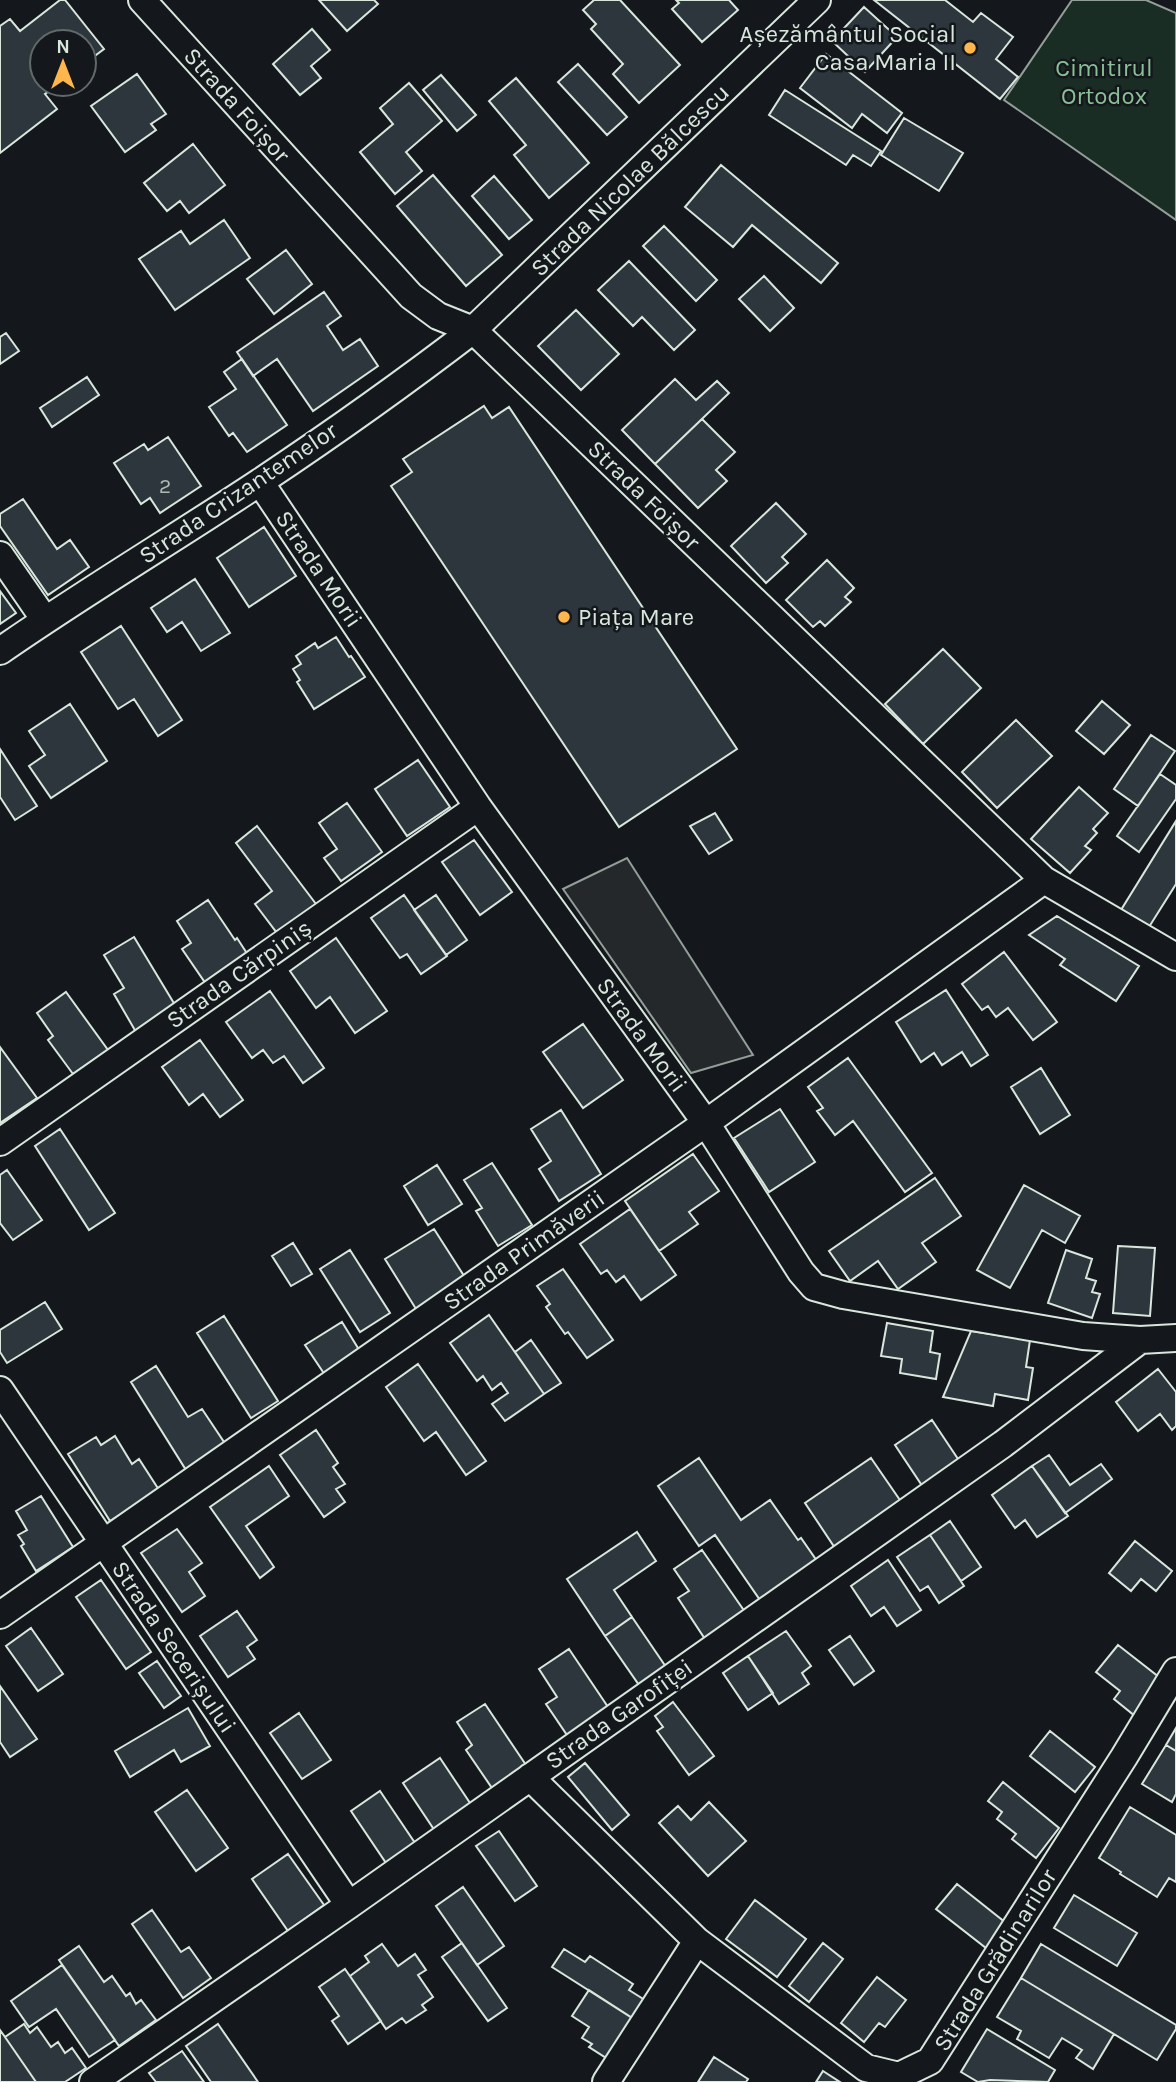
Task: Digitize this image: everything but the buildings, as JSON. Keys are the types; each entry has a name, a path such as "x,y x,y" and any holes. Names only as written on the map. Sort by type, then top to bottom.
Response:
{"street":[{"name":"Strada Foișor","path":"142,0 411,296 438,316 473,330 1044,880 1176,957"},
{"name":"Strada Nicolae Bălcescu","path":"473,330 817,0"},
{"name":"Strada Crizantemelor","path":"0,651 260,482 473,330"},
{"name":"Strada Morii","path":"260,482 478,807 706,1123 814,1287 843,1296 1083,1336 1140,1340 1176,1338"},
{"path":"0,555 45,620"},
{"name":"Strada Cărpiniș","path":"0,1142 478,807"},
{"name":"Strada Primăverii","path":"0,1615 706,1123 1044,880"},
{"name":"Strada Garofiței","path":"93,2082 1003,1444 1140,1340"},
{"name":"Strada Secerișului","path":"0,1390 349,1905"},
{"name":"Strada Grădinarilor","path":"530,1776 696,1941 866,2068 899,2076 930,2061 1176,1671"},
{"path":"606,2082 696,1941"}],"green space":[{"name":"Cimitirul Ortodox","path":"1072,0 1146,0 1176,13 1176,220 1004,100"}],"shaded area":[{"path":"627,858 753,1055 691,1073 563,889"}],"place":[{"name":"Așezământul Social Casa Maria II","path":"970,48"},
{"name":"Piața Mare","path":"564,617"}]}
